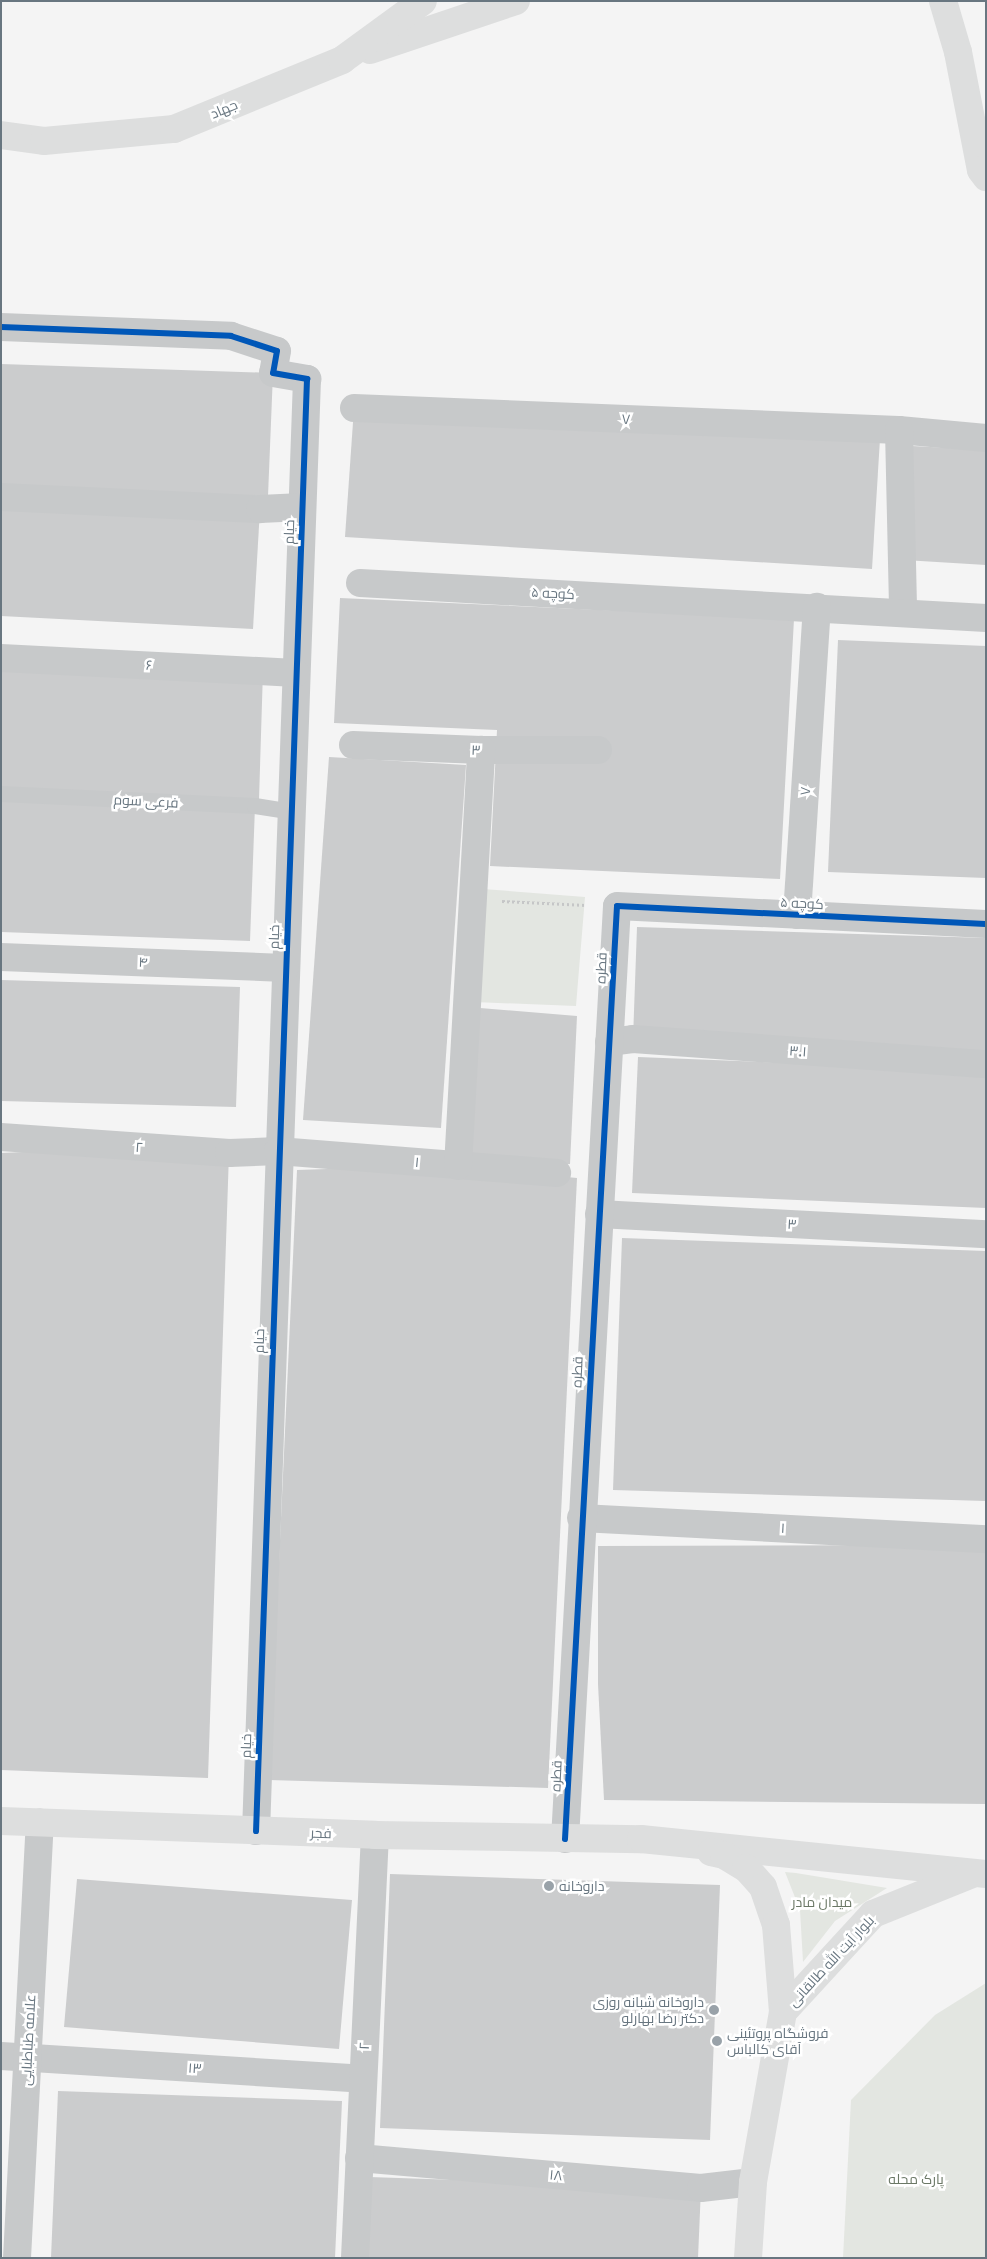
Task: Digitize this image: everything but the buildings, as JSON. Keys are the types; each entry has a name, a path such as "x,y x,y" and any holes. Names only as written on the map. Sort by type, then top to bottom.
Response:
{"main road":[{"name":"جهاد","path":"1,135 44,141 174,130 342,60 423,1"},
{"path":"342,60 516,1"},
{"path":"943,1 958,52 981,170 986,177"},
{"name":"فجر","path":"1,1821 375,1835 641,1839"},
{"path":"641,1839 765,1850 978,1874"},
{"path":"641,1839 724,1855 746,1868 763,1887 776,1925 783,2012"},
{"name":"بلوار آیت الله طالقانی","path":"748,2258 753,2182 783,2012 873,1914 978,1874"}],"street":[{"name":"خیام","path":"1,327 231,336 277,351 273,373 307,379 278,1151 256,1831"},
{"name":"۷","path":"354,408 899,430 986,438"},
{"path":"899,430 904,613"},
{"path":"1,497 260,509 302,507"},
{"name":"کوچه ۵","path":"360,583 817,607 986,618"},
{"name":"۷","path":"797,915 817,607"},
{"name":"۶","path":"1,658 296,673"},
{"name":"۳","path":"353,745 481,750 598,750"},
{"path":"458,1166 481,750"},
{"name":"کوچه ۵","path":"617,906 986,924"},
{"name":"قطره","path":"565,1839 581,1518 617,906"},
{"name":"۴","path":"1,957 285,968"},
{"name":"۳.۱","path":"610,1042 633,1039 986,1064"},
{"name":"۲","path":"1,1137 229,1153 278,1151"},
{"name":"۱","path":"278,1151 557,1173"},
{"name":"۳","path":"599,1214 986,1234"},
{"name":"۱","path":"581,1518 986,1539"},
{"name":"علامه طباطبایی","path":"17,2258 14,2056 40,1823"},
{"name":"۲","path":"355,2258 375,1835"},
{"name":"۱۳","path":"14,2056 362,2079"},
{"name":"۱۸","path":"359,2158 701,2188 753,2182"}],"lane":[{"name":"فرعی سوم","path":"1,794 255,806 291,812"}],"path":[{"path":"474,900 617,906"}],"green space":[{"path":"483,889 585,897 576,1006 474,1002"},
{"name":"میدان مادر","path":"785,1872 887,1888 835,1921 803,1962 800,1910"},
{"name":"پارک محله","path":"986,1983 986,2258 843,2258 851,2100 935,2015"}],"cycle path":[{"path":"1,327 231,336 277,351 273,373 307,379 256,1831"},
{"path":"565,1839 617,906 986,924"}],"place":[{"name":"داروخانه","path":"549,1886"},
{"name":"داروخانه شبانه روزی دکتر رضا بهارلو","path":"714,2010"},
{"name":"فروشگاه پروتئینی آقای کالباس","path":"717,2041"}]}
